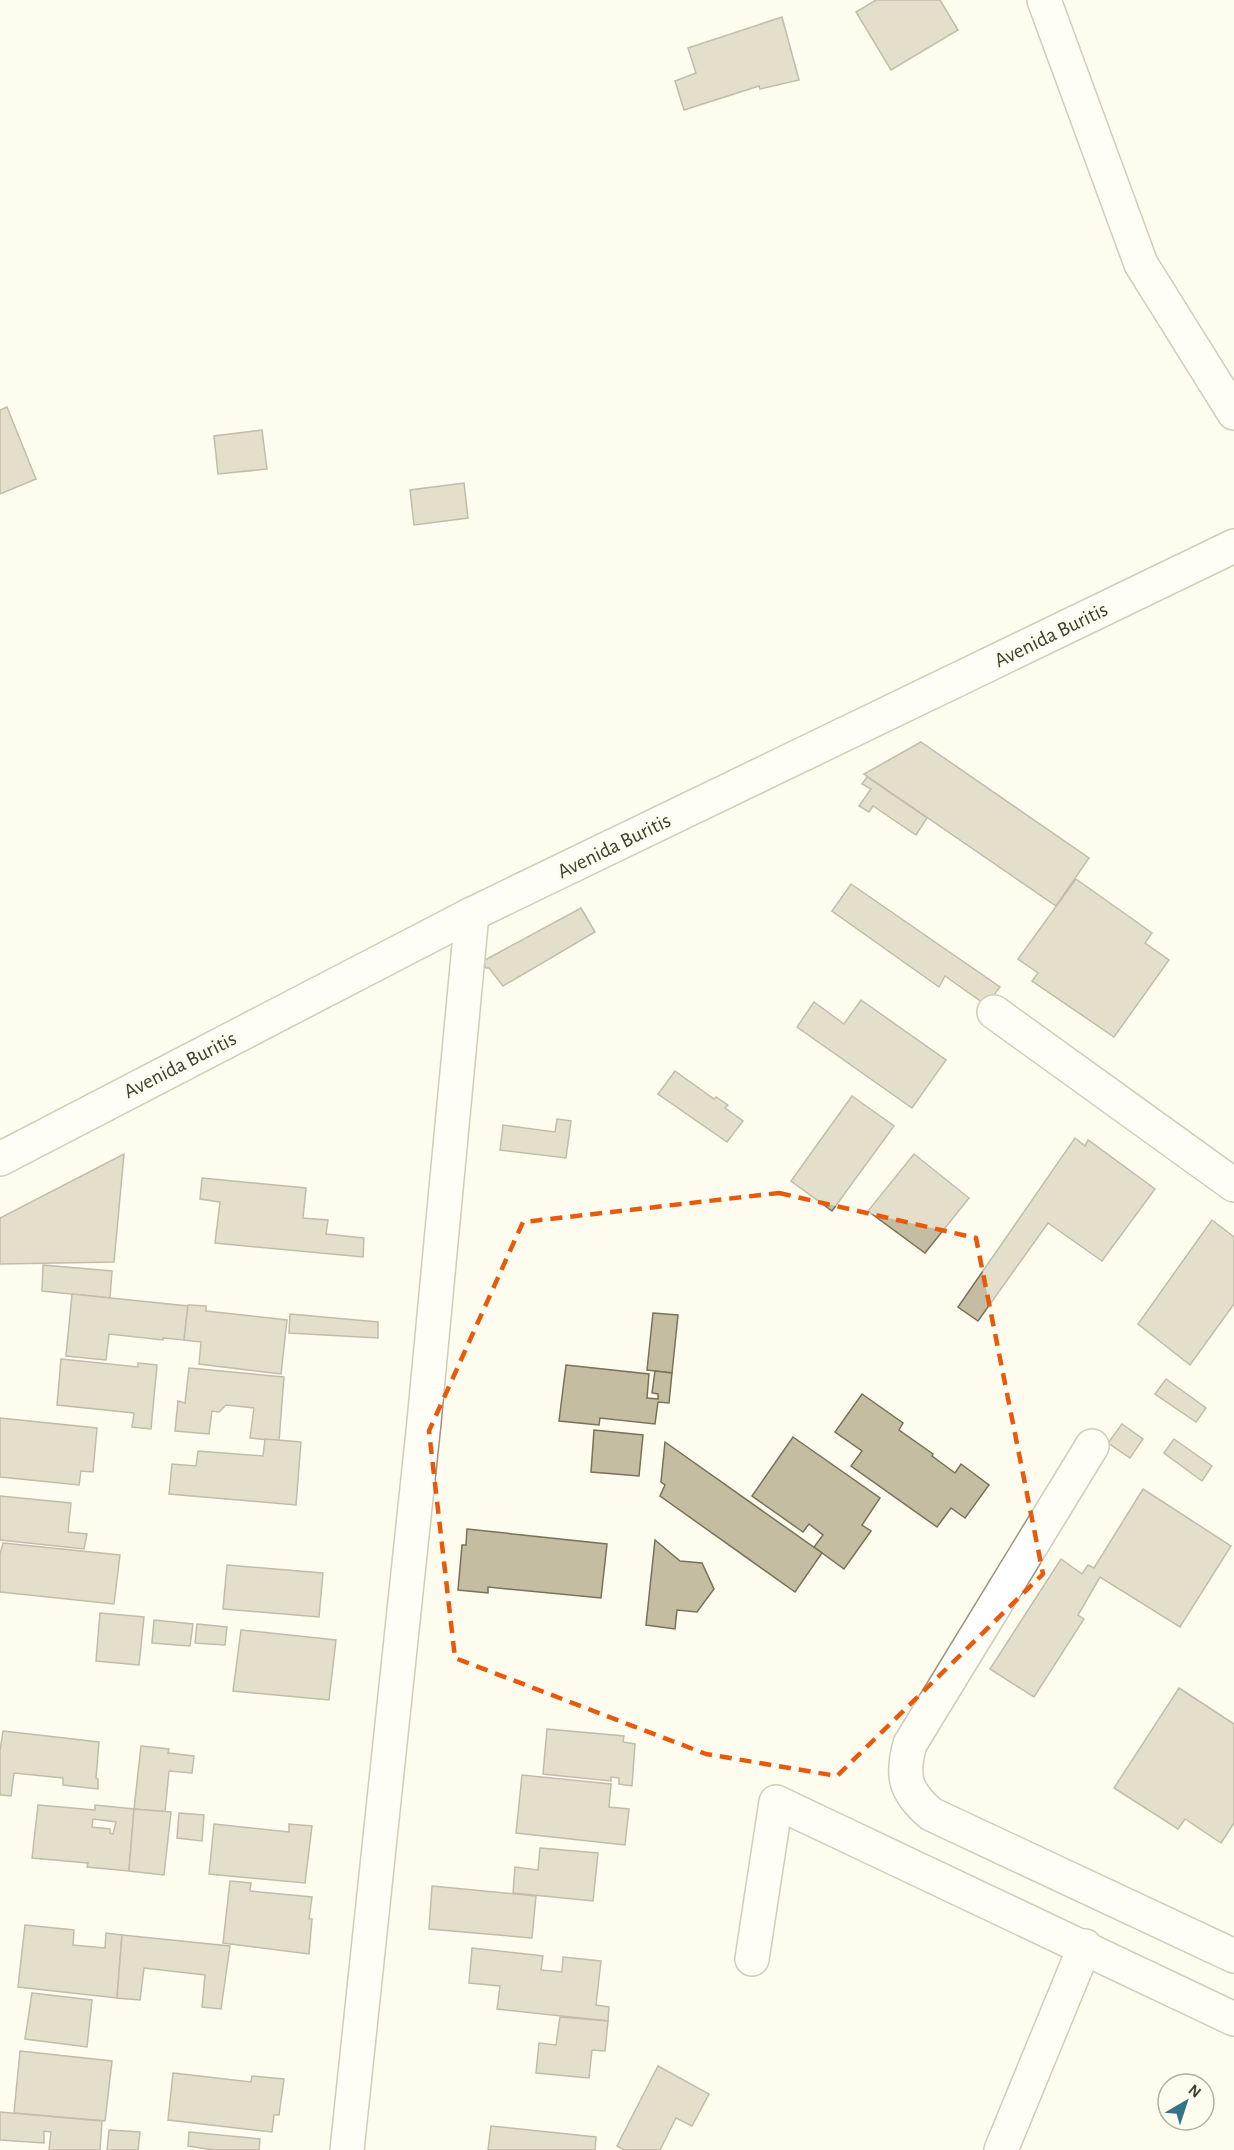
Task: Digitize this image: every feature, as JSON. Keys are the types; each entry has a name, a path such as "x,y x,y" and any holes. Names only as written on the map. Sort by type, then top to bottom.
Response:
{"street":[{"path":"1044,0 1141,264 1234,413"},
{"name":"Avenida Buritis","path":"0,1159 472,914 1234,546"},
{"path":"347,2150 424,1422 472,914"},
{"path":"994,1012 1234,1185"},
{"path":"1092,1446 910,1744 904,1767 907,1783 917,1802 932,1814 1234,1956"},
{"path":"752,1959 776,1802 1085,1946 1234,2019"},
{"path":"1001,2150 1085,1946"}],"highlighted area":[{"path":"779,1193 976,1238 1043,1574 837,1776 706,1754 455,1658 429,1431 523,1222"}],"building":[{"path":"876,0 940,0 958,30 891,70 856,12"},
{"path":"782,17 799,80 760,89 759,86 684,110 675,81 696,73 688,48"},
{"path":"7,407 36,479 0,494 0,410"},
{"path":"262,430 267,469 218,474 214,436"},
{"path":"464,483 468,518 414,525 410,490"},
{"path":"921,742 1089,858 1056,906 864,774"},
{"path":"867,777 927,818 916,835 873,806 869,812 859,806 871,789 862,784"},
{"path":"1076,879 1152,933 1145,943 1169,960 1114,1037 1032,981 1038,973 1018,959"},
{"path":"851,884 1000,987 986,1005 945,976 939,987 832,911"},
{"path":"581,908 595,932 503,986 489,968 486,968 483,961"},
{"path":"861,1000 946,1060 912,1108 797,1027 814,1002 844,1024"},
{"path":"675,1071 714,1099 716,1097 728,1105 725,1108 743,1121 727,1142 658,1094"},
{"path":"852,1096 894,1126 832,1211 791,1181"},
{"path":"557,1119 571,1121 566,1158 500,1150 503,1125 555,1132"},
{"path":"1075,1138 1085,1146 1088,1140 1155,1189 1102,1261 1048,1223 978,1321 958,1307"},
{"path":"124,1154 114,1262 0,1264 0,1218"},
{"path":"914,1154 969,1198 925,1253 868,1211"},
{"path":"202,1178 306,1188 303,1218 328,1220 326,1234 364,1238 363,1257 215,1243 220,1202 200,1199"},
{"path":"1212,1220 1234,1237 1234,1304 1190,1365 1138,1324"},
{"path":"43,1265 112,1271 110,1298 42,1291"},
{"path":"72,1294 188,1306 184,1340 109,1334 106,1360 66,1356"},
{"path":"188,1305 206,1306 206,1311 287,1320 281,1374 199,1364 201,1342 184,1340"},
{"path":"653,1313 678,1315 672,1373 647,1370"},
{"path":"290,1314 378,1322 378,1338 289,1333"},
{"path":"61,1359 138,1367 138,1363 157,1365 151,1429 132,1427 134,1413 57,1405"},
{"path":"566,1365 649,1374 647,1398 658,1399 658,1394 652,1393 655,1371 672,1373 669,1403 658,1402 655,1424 600,1418 599,1425 559,1421"},
{"path":"189,1368 284,1377 279,1441 250,1438 254,1408 226,1405 219,1412 212,1411 209,1434 175,1431 178,1401 185,1403"},
{"path":"1166,1379 1206,1408 1196,1422 1155,1394"},
{"path":"862,1394 903,1423 899,1430 955,1473 961,1464 989,1485 965,1518 951,1508 937,1527 851,1466 862,1451 835,1432"},
{"path":"0,1418 97,1428 93,1472 81,1471 79,1485 0,1477"},
{"path":"1122,1424 1143,1439 1130,1458 1108,1443"},
{"path":"594,1430 643,1435 639,1476 591,1472"},
{"path":"793,1437 880,1498 862,1525 871,1531 844,1569 814,1547 823,1535 809,1524 803,1532 752,1496"},
{"path":"265,1439 301,1442 296,1505 169,1494 172,1464 196,1466 198,1451 263,1456"},
{"path":"1174,1439 1212,1466 1202,1481 1164,1453"},
{"path":"665,1442 822,1553 795,1592 660,1496 665,1485 661,1482"},
{"path":"1143,1489 1231,1546 1180,1627 1100,1577 1078,1615 1084,1619 1034,1697 990,1669 1061,1559 1082,1574 1088,1565 1094,1568"},
{"path":"0,1496 71,1503 68,1532 87,1534 84,1549 0,1540"},
{"path":"467,1529 607,1544 601,1598 488,1587 488,1593 458,1590 462,1545 466,1545"},
{"path":"655,1540 680,1561 702,1563 714,1589 697,1612 677,1610 675,1629 646,1625"},
{"path":"3,1543 120,1555 114,1604 0,1592 0,1554"},
{"path":"227,1565 323,1573 319,1617 223,1609"},
{"path":"100,1613 144,1617 139,1665 96,1661"},
{"path":"154,1620 193,1624 190,1646 152,1643"},
{"path":"197,1624 227,1627 225,1645 195,1643"},
{"path":"241,1630 336,1640 329,1700 233,1691"},
{"path":"1179,1688 1234,1724 1234,1823 1221,1843 1185,1819 1178,1829 1114,1788"},
{"path":"547,1729 624,1736 623,1742 635,1744 632,1786 619,1784 619,1778 611,1777 611,1781 543,1774"},
{"path":"3,1731 99,1742 96,1778 98,1789 63,1785 63,1778 14,1773 11,1796 0,1795 0,1751"},
{"path":"141,1746 169,1749 168,1753 194,1756 192,1773 169,1771 165,1812 134,1809"},
{"path":"522,1775 611,1784 609,1807 629,1809 625,1845 516,1833"},
{"path":"38,1805 95,1810 95,1805 134,1809 129,1871 87,1867 88,1863 32,1858","holes":["93,1819 116,1822 113,1834 110,1833 110,1829 92,1827"]},
{"path":"134,1809 171,1812 164,1875 129,1871"},
{"path":"179,1813 204,1815 202,1841 177,1838"},
{"path":"214,1824 289,1832 289,1824 312,1826 305,1883 209,1874"},
{"path":"540,1848 598,1853 593,1901 513,1893 515,1867 538,1870"},
{"path":"230,1881 251,1883 250,1891 312,1897 309,1919 312,1919 309,1954 223,1943"},
{"path":"432,1886 536,1896 532,1938 429,1929"},
{"path":"25,1925 74,1930 73,1945 105,1948 106,1933 122,1935 117,1998 18,1987"},
{"path":"122,1935 230,1946 221,2009 202,2007 205,1975 144,1968 140,2000 117,1998"},
{"path":"472,1948 543,1956 541,1970 562,1972 563,1957 601,1961 596,2005 609,2007 608,2021 497,2009 500,1986 469,1983"},
{"path":"32,1993 92,2000 87,2047 25,2039"},
{"path":"560,2017 608,2021 605,2051 592,2050 589,2078 536,2073 539,2043 556,2045"},
{"path":"20,2051 112,2061 105,2121 14,2113"},
{"path":"658,2066 709,2094 692,2126 676,2118 660,2150 624,2150 617,2146"},
{"path":"173,2073 251,2082 252,2076 284,2079 279,2115 274,2115 272,2132 168,2120"},
{"path":"0,2112 102,2121 100,2150 49,2150 51,2132 44,2131 44,2143 0,2140"},
{"path":"491,2126 596,2137 595,2150 488,2150"},
{"path":"109,2130 140,2132 138,2150 107,2150"},
{"path":"189,2132 260,2139 259,2150 214,2150 188,2146"}]}
